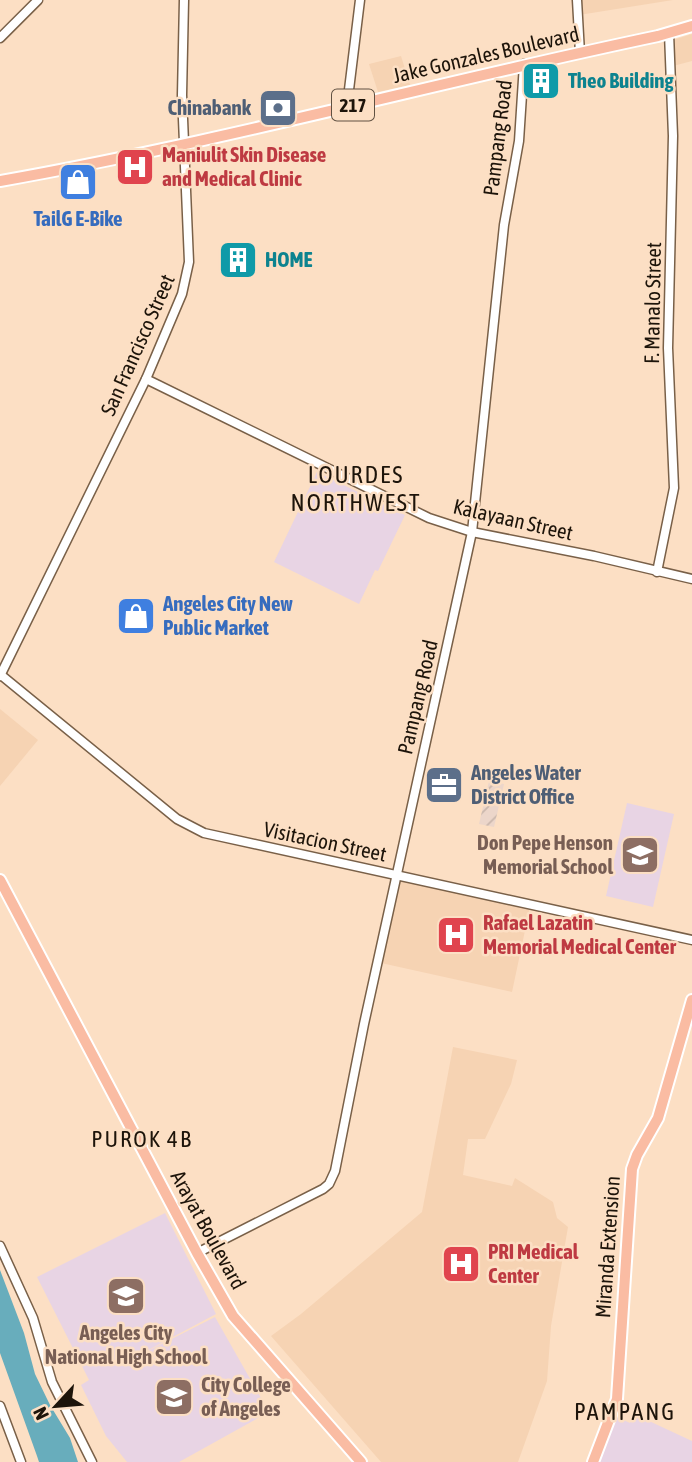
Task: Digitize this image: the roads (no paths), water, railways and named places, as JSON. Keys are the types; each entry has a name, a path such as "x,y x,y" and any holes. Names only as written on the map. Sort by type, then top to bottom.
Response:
{"main road":[{"name":"Jake Gonzales Boulevard","path":"0,181 183,145 692,26"},
{"name":"Arayat Boulevard","path":"0,880 197,1253 233,1315 361,1462"},
{"name":"Miranda Extension","path":"593,1462 617,1399 632,1169 634,1160 658,1118 692,1000"}],"street":[{"path":"0,38 38,0"},
{"name":"San Francisco Street","path":"0,675 146,379 178,304 188,271 183,145 184,0"},
{"path":"347,106 360,0"},
{"path":"577,0 580,53"},
{"name":"F. Manalo Street","path":"657,572 674,488 668,348 673,136 669,33"},
{"name":"Pampang Road","path":"197,1253 323,1189 333,1177 472,532 504,225 519,141 524,64"},
{"name":"Kalayaan Street","path":"146,379 429,517 472,532 582,553 692,579"},
{"name":"Visitacion Street","path":"0,675 186,825 217,837 692,940"},
{"path":"0,1246 33,1318 52,1382 92,1462"},
{"path":"0,1406 21,1462"}],"water":[{"path":"0,1270 24,1333 35,1374 70,1438 78,1462 39,1462 0,1353"}],"place":[{"name":"Theo Building","path":"541,81"},
{"name":"Chinabank","path":"278,108"},
{"name":"Maniulit Skin Disease and Medical Clinic","path":"135,167"},
{"name":"TailG E-Bike","path":"78,182"},
{"name":"HOME","path":"238,260"},
{"name":"Angeles City New Public Market","path":"136,616"},
{"name":"Angeles Water District Office","path":"444,785"},
{"name":"Don Pepe Henson Memorial School","path":"640,855"},
{"name":"Rafael Lazatin Memorial Medical Center","path":"456,935"},
{"name":"PRI Medical Center","path":"461,1264"},
{"name":"Angeles City National High School","path":"126,1296"},
{"name":"City College of Angeles","path":"174,1397"}],"district":[{"name":"LOURDES NORTHWEST","path":"356,489"},
{"name":"PUROK 4B","path":"142,1139"},
{"name":"PAMPANG","path":"625,1412"}]}
